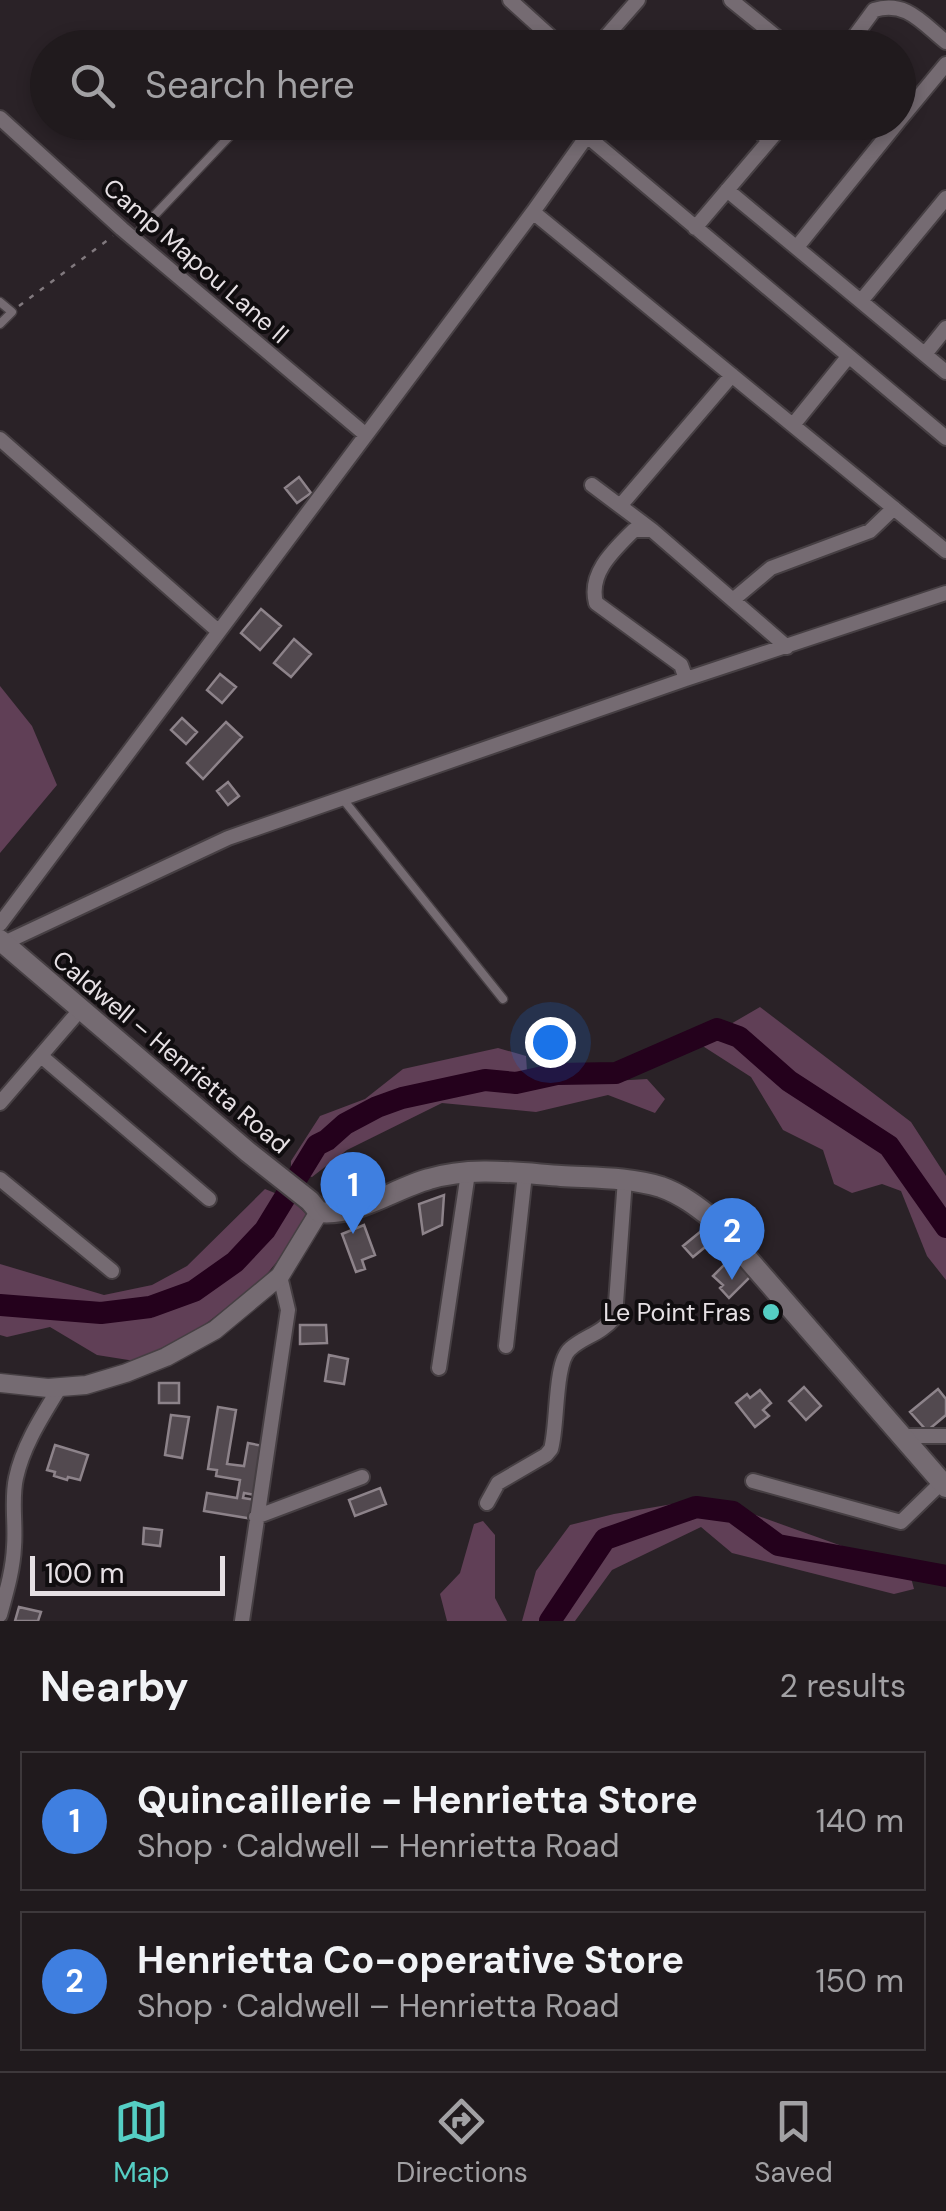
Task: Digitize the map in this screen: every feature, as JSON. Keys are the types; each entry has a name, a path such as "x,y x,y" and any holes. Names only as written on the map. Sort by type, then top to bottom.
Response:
{"main road":[{"name":"Caldwell – Henrietta Road","path":"1,936 80,1010 314,1206"},
{"path":"314,1206 331,1213 356,1208 429,1179 468,1173 625,1179 664,1188 714,1220 944,1484"}],"street":[{"path":"510,0 543,30"},
{"path":"612,30 638,0"},
{"path":"731,0 768,30"},
{"path":"855,30 868,5 896,5 946,42"},
{"path":"916,100 946,64"},
{"name":"Camp Mapou Lane II","path":"0,118 128,234 366,435"},
{"path":"1,936 218,631 584,140"},
{"path":"592,140 946,438"},
{"path":"695,228 770,140"},
{"path":"797,247 883,140"},
{"path":"728,190 946,372"},
{"path":"861,301 946,198"},
{"path":"533,212 946,551"},
{"path":"926,354 946,328"},
{"path":"793,425 848,356"},
{"path":"620,506 732,375"},
{"path":"0,439 218,631"},
{"path":"592,485 652,530 787,646"},
{"path":"734,599 771,568 870,531 894,508"},
{"path":"652,530 634,530 616,548 598,573 593,592 596,603 680,666 686,680"},
{"path":"1,936 228,838 946,593"},
{"path":"0,1103 80,1010"},
{"path":"41,1056 209,1199"},
{"path":"438,1368 468,1173"},
{"path":"506,1346 524,1174"},
{"path":"0,1179 112,1271"},
{"path":"487,1503 498,1483 551,1449 560,1370 566,1354 606,1328 615,1317 625,1179"},
{"path":"0,1383 48,1388 86,1385 166,1357 215,1330 280,1276 314,1206"},
{"path":"242,1621 288,1310 280,1276"},
{"path":"0,1615 5,1576 14,1552 16,1475 38,1424 60,1387"},
{"path":"902,1436 946,1436"},
{"path":"256,1518 362,1477"},
{"path":"753,1480 901,1522 944,1484"}],"lane":[{"path":"128,234 225,140"},
{"path":"0,302 12,312 0,324"},
{"path":"342,798 504,999"}],"path":[{"path":"12,312 128,234"}],"shaded area":[{"path":"0,686 32,726 57,785 0,853"},
{"path":"760,1007 911,1122 946,1176 946,1280 927,1256 901,1191 882,1184 852,1193 834,1184 823,1150 783,1130 751,1077 698,1043"},
{"path":"498,1048 526,1056 528,1086 647,1079 665,1099 655,1113 608,1095 536,1112 442,1103 347,1150 312,1177 291,1171 291,1161 320,1116 365,1099 403,1069"},
{"path":"265,1189 292,1200 307,1215 297,1237 262,1280 172,1350 141,1362 97,1355 50,1327 7,1337 0,1335 0,1264 104,1295 152,1285 187,1266"},
{"path":"708,1498 909,1570 914,1589 894,1594 732,1553 701,1527 612,1570 575,1621 522,1621 536,1571 570,1525"},
{"path":"483,1521 495,1535 495,1598 507,1621 447,1621 440,1594 460,1573 474,1524"}],"building":[{"path":"299,477 311,493 297,503 285,488"},
{"path":"261,609 281,626 260,650 241,633"},
{"path":"294,639 311,654 291,677 274,663"},
{"path":"220,674 236,687 222,703 207,690"},
{"path":"182,718 197,732 186,744 171,730"},
{"path":"226,722 242,737 203,779 187,763"},
{"path":"228,782 239,796 228,805 217,791"},
{"path":"444,1195 442,1225 423,1234 419,1204"},
{"path":"364,1225 375,1255 362,1260 365,1269 356,1272 342,1234"},
{"path":"700,1232 710,1243 693,1257 683,1246"},
{"path":"734,1255 753,1274 729,1298 713,1276"},
{"path":"300,1325 326,1325 327,1343 300,1344"},
{"path":"329,1355 348,1359 344,1384 325,1381"},
{"path":"159,1383 179,1383 179,1403 159,1403"},
{"path":"804,1387 821,1406 806,1420 789,1401"},
{"path":"938,1389 946,1399 946,1415 927,1431 910,1412"},
{"path":"760,1390 771,1403 763,1410 769,1416 755,1427 736,1403"},
{"path":"218,1407 236,1410 227,1464 244,1466 248,1443 263,1446 255,1495 244,1493 243,1498 256,1500 253,1519 204,1511 207,1493 237,1498 240,1480 216,1476 217,1470 208,1469"},
{"path":"171,1415 189,1417 182,1458 165,1455"},
{"path":"55,1445 88,1455 80,1480 67,1480 47,1470"},
{"path":"380,1488 386,1504 355,1516 349,1500"},
{"path":"144,1528 162,1530 160,1546 143,1544"},
{"path":"19,1607 41,1612 38,1621 15,1621"}],"waterway":[{"path":"0,1305 101,1313 150,1307 194,1291 235,1262 265,1230 317,1145 377,1107 485,1080 516,1083 557,1074 616,1073 717,1029 739,1037 789,1081 889,1146 946,1227"},
{"path":"550,1621 605,1539 696,1507 733,1512 778,1545 946,1576"}],"place":[{"name":"Quincaillerie - Henrietta Store","path":"353,1234"},
{"name":"Henrietta Co-operative Store","path":"732,1280"},
{"name":"Le Point Fras","path":"771,1312"}]}
